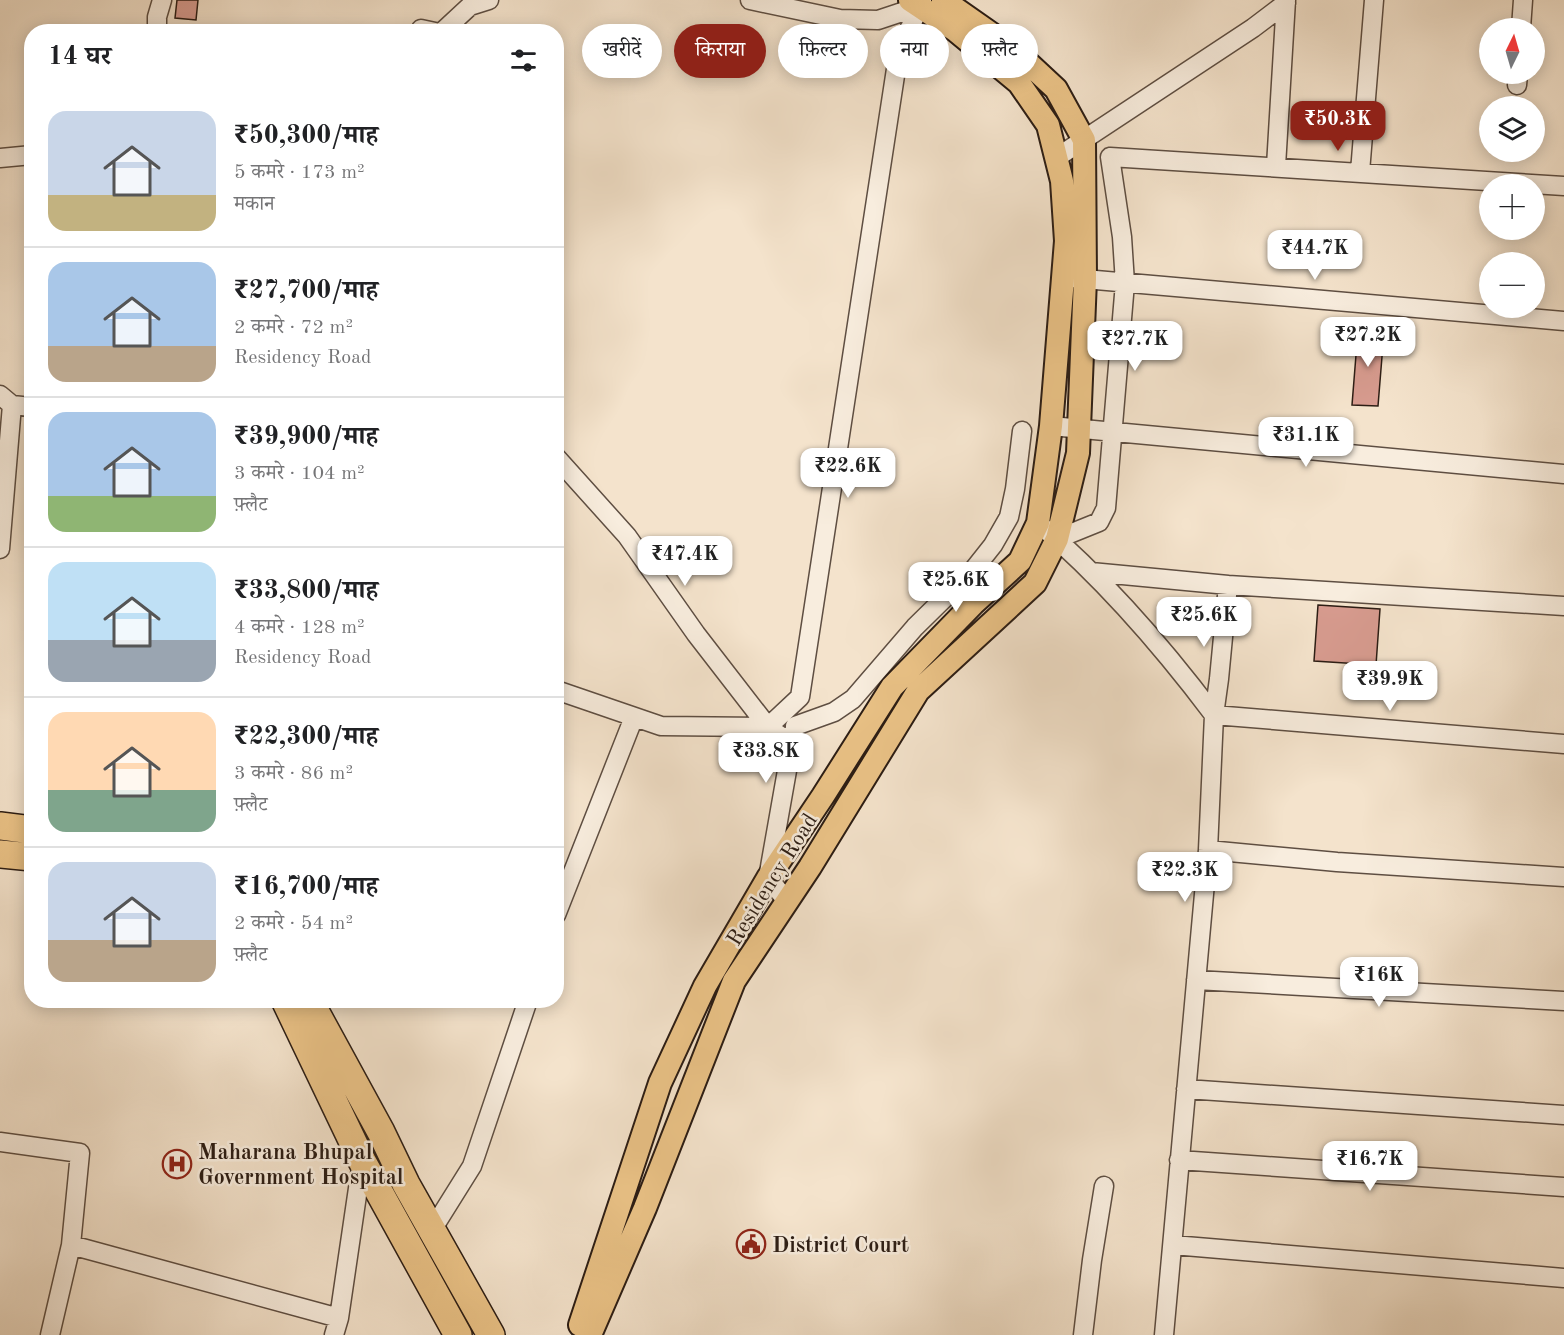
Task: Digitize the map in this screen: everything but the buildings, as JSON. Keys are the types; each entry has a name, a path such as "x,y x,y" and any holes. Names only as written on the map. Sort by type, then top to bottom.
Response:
{"highway":[{"path":"0,826 24,829"},
{"path":"0,854 24,856"},
{"path":"289,1008 362,1161 458,1335"},
{"path":"313,1008 381,1132 406,1184 491,1335"}],"main road":[{"path":"590,1335 645,1208 734,981 787,901 918,691 1035,583 1057,539 1078,453 1085,279 1084,140 1056,89 1013,49 943,0"},
{"name":"Residency Road","path":"576,1335 660,1083 705,986 768,878 892,687 973,604 1020,561 1038,523 1051,426 1066,241 1062,181 1048,125 1019,83 917,2"}],"street":[{"path":"157,24 162,0"},
{"path":"451,24 470,6 489,0"},
{"path":"750,0 840,19 878,20 917,2"},
{"path":"1360,172 1374,0"},
{"path":"1522,18 1523,0"},
{"path":"787,901 768,878 800,697 898,56 917,2"},
{"path":"1056,158 1253,28 1286,2"},
{"path":"1276,166 1286,2"},
{"path":"0,158 24,156"},
{"path":"1057,539 1099,522 1106,508 1125,283 1122,237 1110,157 1564,186"},
{"path":"1063,278 1564,321"},
{"path":"0,549 6,400 24,405"},
{"path":"1051,426 1564,474"},
{"path":"564,693 661,726 768,727 793,735 834,712 853,699 915,627 974,569 993,545 1009,517 1022,430"},
{"path":"564,466 627,536 696,634 768,727"},
{"path":"1038,523 1091,572 1157,644 1214,715 1564,744"},
{"path":"1091,572 1228,585 1564,606"},
{"path":"1164,1335 1208,850 1214,715 1228,585"},
{"path":"768,727 800,697"},
{"path":"564,895 634,717"},
{"path":"1208,850 1348,863 1564,877"},
{"path":"1196,980 1564,1001"},
{"path":"432,1230 472,1166 525,1008"},
{"path":"1186,1089 1564,1115"},
{"path":"0,1142 80,1153 71,1245 51,1335"},
{"path":"1179,1160 1564,1187"},
{"path":"71,1245 336,1326 362,1161"},
{"path":"1083,1335 1104,1186"},
{"path":"1173,1245 1564,1278"}],"place":[{"name":"Maharana Bhupal Government Hospital","path":"177,1164"},
{"name":"District Court","path":"751,1244"}]}
